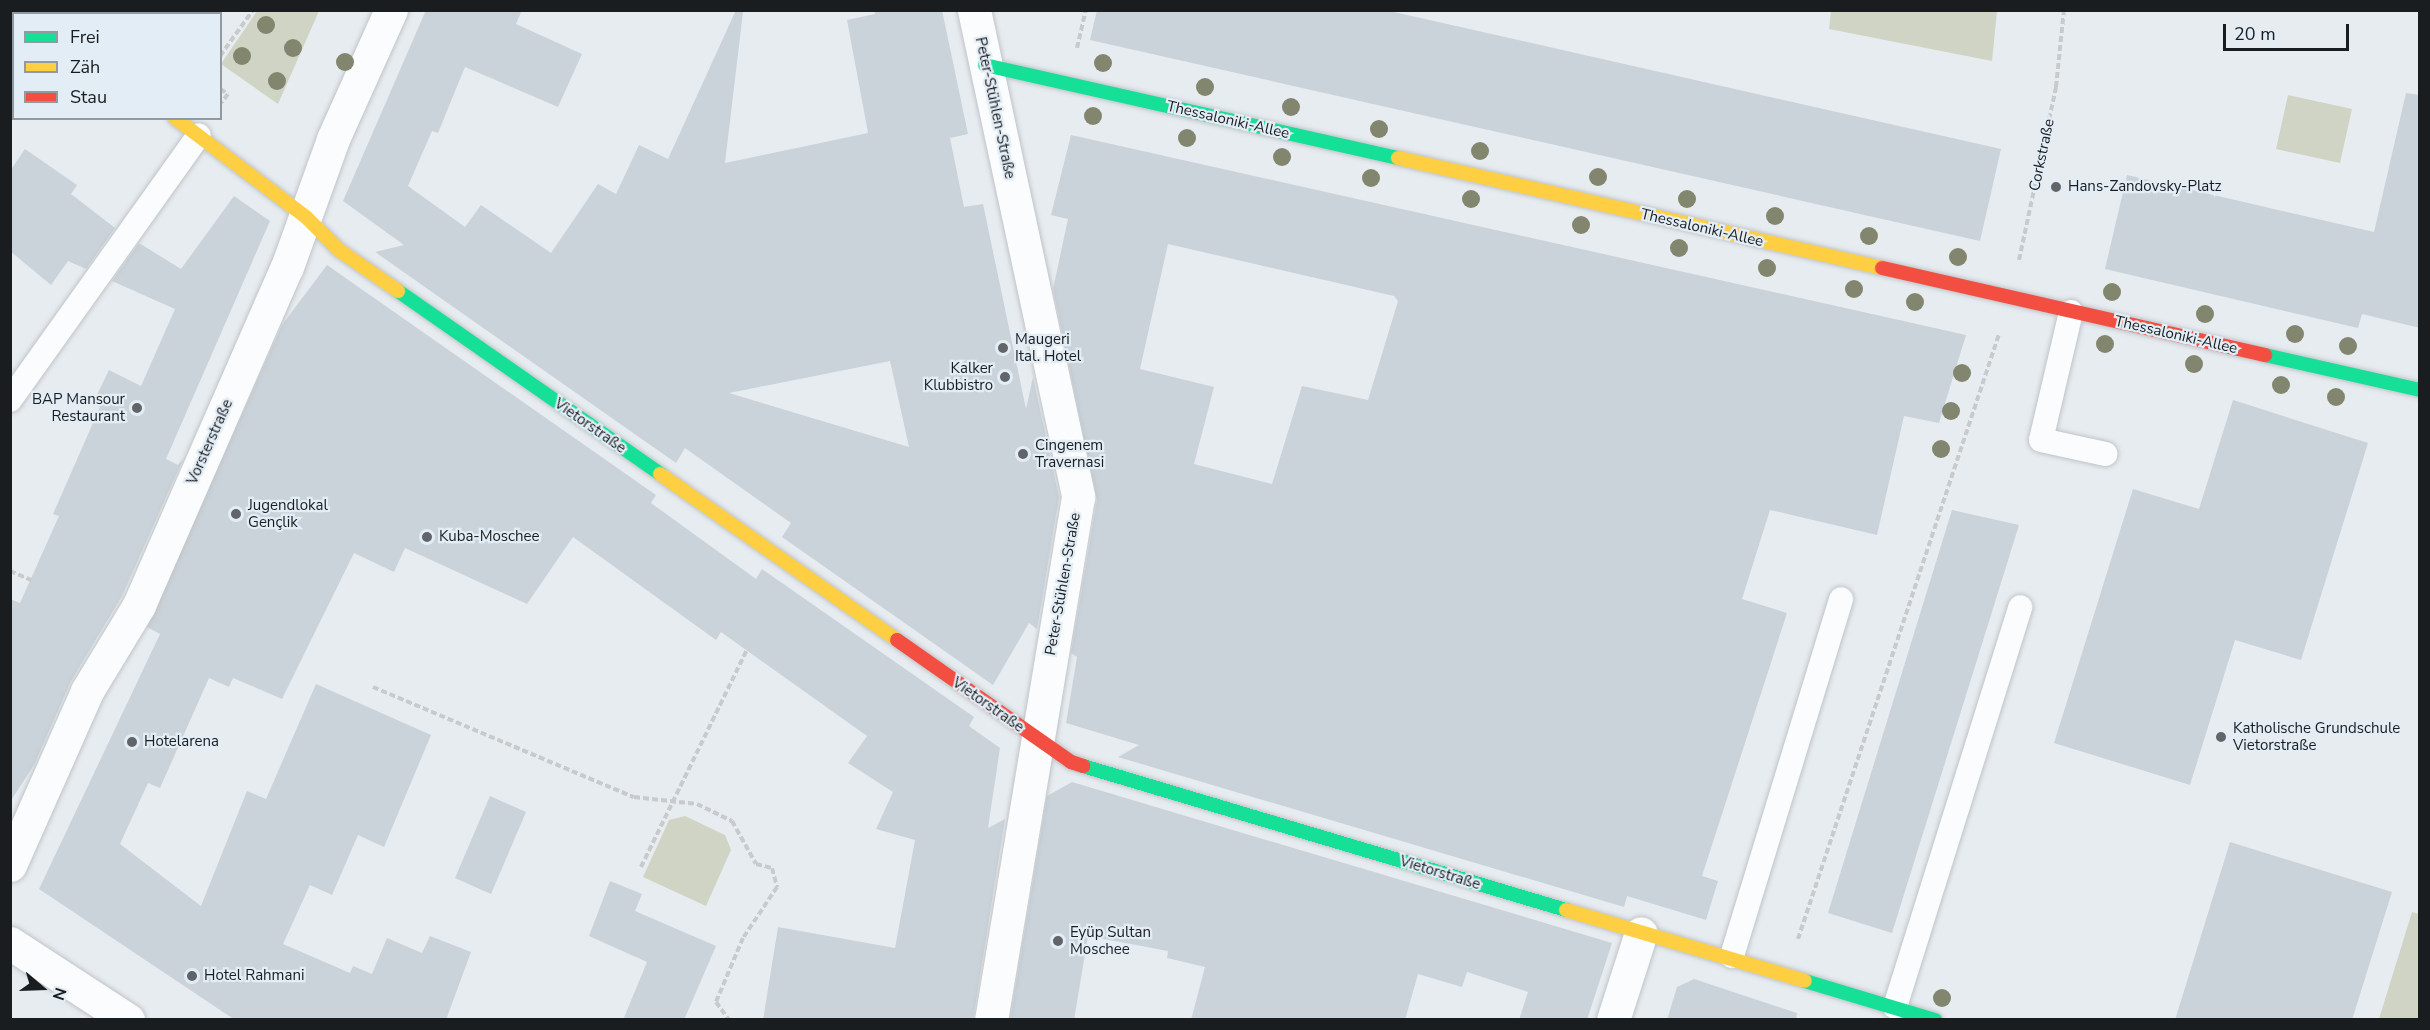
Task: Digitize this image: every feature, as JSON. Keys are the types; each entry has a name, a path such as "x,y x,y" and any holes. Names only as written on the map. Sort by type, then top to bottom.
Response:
{"street":[{"name":"Vorsterstraße","path":"10,865 87,692 139,605 306,217 333,139 391,10"},
{"name":"Peter-Stühlen-Straße","path":"974,10 1078,497 991,1020"},
{"name":"Thessaloniki-Allee","path":"985,65 2420,390"},
{"name":"Vietorstraße","path":"178,120 306,217 339,250 1071,762 1641,933 1732,956 1935,1020"},
{"path":"1613,1020 1641,933"},
{"path":"10,943 128,1020"}],"lane":[{"path":"10,400 199,135"},
{"path":"2071,312 2041,440 2106,454"},
{"path":"1732,956 1841,599"},
{"path":"1895,1007 2020,607"}],"path":[{"path":"222,53 253,10"},
{"name":"Corkstraße","path":"1786,973 2011,298 2056,87 2064,10"},
{"path":"222,90 228,94 222,102"},
{"path":"10,571 31,580"},
{"path":"641,867 747,650"},
{"path":"373,687 634,797 697,804 732,821 756,864 772,868 777,887 743,938 716,1002 729,1020"}],"green space":[{"path":"257,11 319,11 278,104 222,63"},
{"path":"1831,11 1997,11 1992,61 1829,29"},
{"path":"2288,95 2352,109 2340,163 2276,149"},
{"path":"685,816 725,835 731,850 706,906 643,877 669,820"},
{"path":"2412,912 2419,914 2419,1019 2379,1019"}],"building":[{"path":"426,10 522,10 516,24 582,54 558,107 465,67 438,133 432,131 408,186 465,227 481,205 551,253 598,184 616,194 639,145 668,159 736,10 743,12 725,163 868,133 847,20 875,14 874,10 942,10 968,134 950,138 964,207 983,204 1026,409 1033,377 1059,497 1037,629 1029,623 993,685 782,537 791,523 685,448 676,463 375,252 404,245 343,201","holes":["890,361 909,447 729,393"]},
{"path":"1097,10 1385,10 2001,149 1980,241 1090,40"},
{"path":"2406,93 2420,95 2420,328 2362,314 2358,328 2105,269 2127,175 2374,232"},
{"path":"1071,135 1966,335 1939,423 1904,416 1877,535 1770,510 1742,599 1787,613 1702,876 1718,881 1706,920 1627,896 1624,907 1118,757 1139,745 1066,723 1077,657 1071,653 1097,500 1053,289 1068,219 1051,215","holes":["1168,244 1394,296 1398,301 1368,400 1302,386 1272,484 1194,464 1214,387 1140,369"]},
{"path":"25,149 77,185 71,194 115,228 86,269 68,261 51,285 10,251 10,171"},
{"path":"234,196 270,221 166,459 178,465 183,459 122,596 71,681 34,765 10,802 10,599 20,603 59,516 53,514 100,407 93,403 109,370 141,386 175,309 112,281 139,243 181,269"},
{"path":"327,265 656,495 651,503 756,579 762,569 974,717 969,726 1000,748 988,828 1005,819 973,1020 763,1020 778,927 895,948 915,840 876,829 893,792 848,763 867,736 721,632 716,640 573,537 527,604 405,548 394,572 354,553 282,699 233,678 229,687 209,678 160,788 148,783 120,844 201,906 247,791 266,799 316,684 431,735 384,847 358,835 332,895 310,885 283,944 350,973 353,966 372,974 387,938 422,953 430,936 471,952 446,1020 235,1020 39,889 160,634 147,627 282,325"},
{"path":"2233,400 2368,443 2301,660 2235,640 2190,785 2054,743 2133,489 2199,509"},
{"path":"1952,510 2019,525 1892,933 1828,913"},
{"path":"1072,782 1612,943 1587,1020 1519,1020 1528,992 1467,972 1462,987 1418,974 1405,1020 1191,1020 1205,967 1167,958 1168,951 1088,936 1074,1020 1010,1020 1047,796"},
{"path":"490,796 526,812 491,894 455,878"},
{"path":"2230,842 2392,892 2352,1020 2175,1020"},
{"path":"610,881 642,894 635,911 716,946 684,1020 623,1020 647,962 589,936"},
{"path":"1694,979 1797,1013 1796,1020 1667,1020 1677,987"}],"traffic: fast":[{"path":"985,65 1398,158"},
{"path":"398,291 660,474"},
{"path":"2265,355 2420,390"},
{"path":"1083,766 1566,910"},
{"path":"1805,981 1935,1020"}],"traffic: slow":[{"path":"178,120 306,217 339,250 398,291"},
{"path":"1398,158 1882,268"},
{"path":"660,474 897,640"},
{"path":"1566,910 1805,981"}],"traffic: jam":[{"path":"1882,268 2265,355"},
{"path":"897,640 1071,762 1083,766"}],"place":[{"name":"Hans-Zandovsky-Platz","path":"2056,187"},
{"name":"Maugeri Ital. Hotel","path":"1003,348"},
{"name":"Kalker Klubbistro","path":"1005,377"},
{"name":"BAP Mansour Restaurant","path":"137,408"},
{"name":"Cingenem Travernasi","path":"1023,454"},
{"name":"Jugendlokal Gençlik","path":"236,514"},
{"name":"Kuba-Moschee","path":"427,537"},
{"name":"Katholische Grundschule Vietorstraße","path":"2221,737"},
{"name":"Hotelarena","path":"132,742"},
{"name":"Eyüp Sultan Moschee","path":"1058,941"},
{"name":"Hotel Rahmani","path":"192,976"}]}
